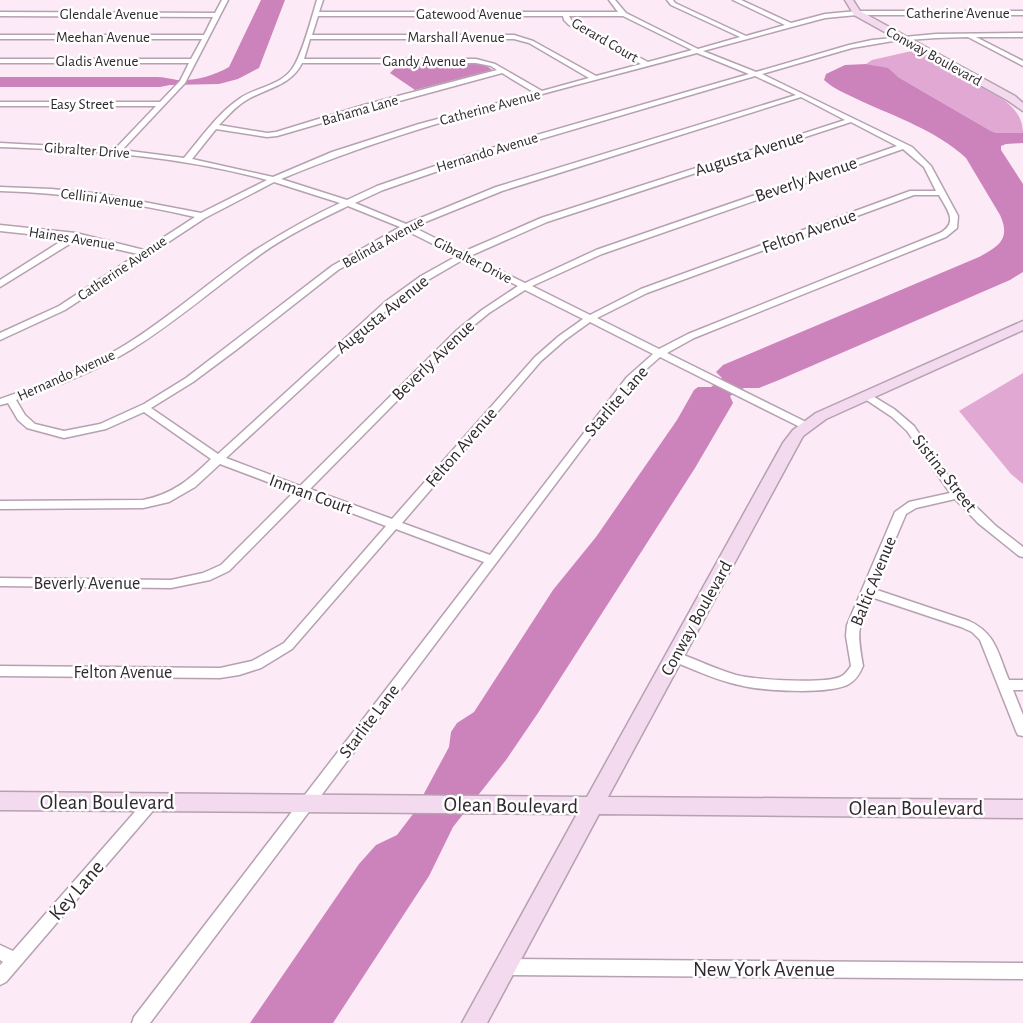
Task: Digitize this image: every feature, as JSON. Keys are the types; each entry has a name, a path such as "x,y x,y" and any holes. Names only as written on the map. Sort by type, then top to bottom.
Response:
{"street":[{"path":"117,151 179,88 225,0"},
{"path":"186,160 239,102 285,78 296,70 320,0"},
{"name":"Starlite Lane","path":"140,1023 491,560 637,371 660,353 702,331 952,230 955,223 954,216 924,161 903,146 802,95 755,73 696,50 624,14 616,7 612,0"},
{"path":"670,0 673,4 744,37"},
{"path":"736,0 790,24"},
{"name":"Conway Boulevard","path":"849,0 857,13 1010,98 1023,108"},
{"name":"Catherine Avenue","path":"0,337 62,308 202,216 275,179 334,154 390,135 790,24 825,16 857,13 1023,13"},
{"name":"Glendale Avenue","path":"0,14 217,14"},
{"name":"Gatewood Avenue","path":"315,14 624,14"},
{"name":"Gerard Court","path":"566,14 567,20 571,24 646,64"},
{"path":"969,36 1023,64"},
{"name":"Hernando Avenue","path":"0,402 82,372 127,348 260,252 300,228 349,202 449,163 851,46 901,38 1023,36"},
{"name":"Meehan Avenue","path":"0,37 206,37"},
{"name":"Marshall Avenue","path":"308,37 514,37 531,42 594,78"},
{"name":"Gladis Avenue","path":"0,61 194,61"},
{"name":"Gandy Avenue","path":"300,61 476,61 493,65 540,93"},
{"name":"Bahama Lane","path":"216,127 267,135 277,134 367,107 503,71"},
{"name":"Belinda Avenue","path":"11,399 23,419 30,426 43,432 59,434 93,430 143,407 182,386 216,363 336,268 406,227 453,206 499,189 802,95"},
{"name":"Easy Street","path":"0,104 163,104"},
{"name":"Augusta Avenue","path":"0,504 132,505 165,499 183,490 388,304 422,279 462,255 544,220 851,120"},
{"name":"Gibralter Drive","path":"0,146 117,151 186,160 275,179 349,202 406,227 806,426"},
{"name":"Beverly Avenue","path":"0,582 171,584 206,577 225,568 458,333 490,307 523,285 592,254 903,146"},
{"name":"Cellini Avenue","path":"0,189 107,197 202,216"},
{"name":"Felton Avenue","path":"0,671 220,673 250,668 272,659 288,646 538,359 562,337 589,318 644,291 913,193 941,193"},
{"name":"Haines Avenue","path":"0,228 76,236 104,241 144,253"},
{"path":"0,284 76,236"},
{"name":"Conway Boulevard","path":"474,1023 791,443 806,426 821,416 1023,325"},
{"name":"Sistina Street","path":"866,395 905,422 922,442 937,469 958,495 996,532 1023,553"},
{"name":"Inman Court","path":"143,407 218,459 491,560"},
{"name":"Baltic Avenue","path":"675,657 737,681 754,684 828,684 842,682 852,676 857,666 852,636 853,625 901,512 913,505 958,495"},
{"path":"866,591 976,629 985,637 1023,731"},
{"path":"1006,685 1023,685"},
{"name":"Olean Boulevard","path":"0,801 1023,809"},
{"name":"Key Lane","path":"0,977 152,802"},
{"path":"0,952 15,960"},
{"name":"New York Avenue","path":"504,967 1023,971"}],"shaded area":[{"path":"261,0 285,0 259,68 238,79 219,84 160,87 0,87 0,77 157,77 184,80 197,79 217,73 229,67"},
{"path":"916,50 1004,100 1018,114 1022,123 1023,133 997,133 991,131 891,73 879,67 866,64 872,60"},
{"path":"410,63 466,63 486,66 492,70 415,90 390,73 397,66"},
{"path":"866,64 888,68 898,77 991,131 997,133 1023,133 1023,143 1006,144 1001,146 1001,150 1023,184 1023,272 1010,280 779,380 759,388 744,388 730,396 733,403 695,468 538,713 506,760 453,827 429,876 333,1023 250,1023 359,864 376,845 397,835 413,814 449,747 451,732 457,723 474,712 553,590 596,537 677,420 694,390 698,387 711,387 722,378 716,372 723,365 979,257 1001,241 1004,230 1000,215 966,158 955,148 929,132 842,92 824,80 826,74 845,65"},
{"path":"1023,373 1023,484 1011,474 959,411"}]}
